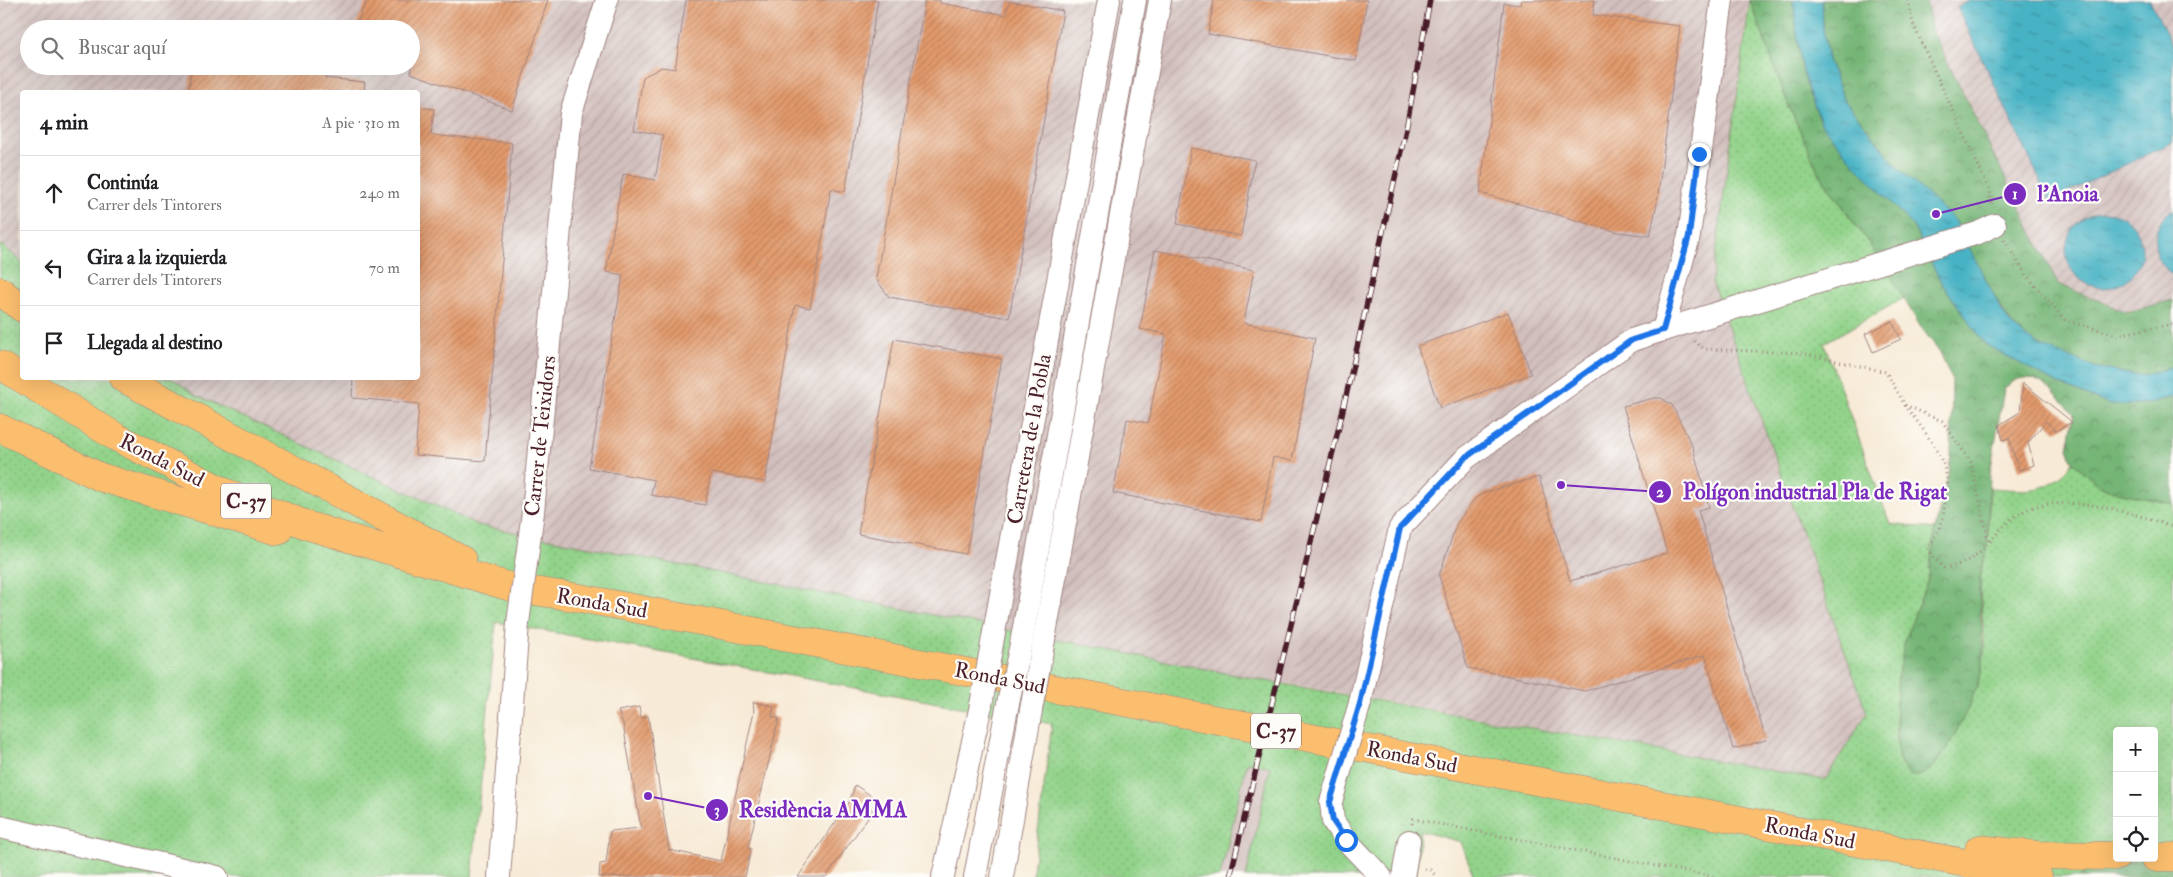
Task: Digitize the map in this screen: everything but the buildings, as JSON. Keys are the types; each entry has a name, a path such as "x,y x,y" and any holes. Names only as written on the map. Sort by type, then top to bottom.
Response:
{"highway":[{"path":"0,291 20,306"},
{"name":"Ronda Sud","path":"0,366 20,378"},
{"name":"Ronda Sud","path":"23,380 116,437 224,492 309,526 514,588 580,598 2038,877"},
{"name":"C-37","path":"127,380 514,588"},
{"name":"C-37","path":"0,428 100,476 286,534 412,577 514,588"},
{"path":"1836,838 1888,834 1982,850 2026,854 2113,856"},
{"path":"1836,838 1900,865 1942,877"},
{"path":"2158,857 2173,857"}],"street":[{"name":"Carrer de Teixidors","path":"499,877 518,623 533,512 571,113 608,0"},
{"name":"Carretera de la Pobla","path":"943,877 993,638 1109,0"},
{"name":"Carretera de la Pobla","path":"1002,877 1031,710 1032,645 1135,0"},
{"name":"Carretera de la Pobla","path":"975,877 1006,708 1032,645 1160,0"},
{"path":"1670,328 1689,236 1722,0"},
{"path":"1381,877 1346,840 1333,821 1330,802 1360,704 1400,528 1465,458 1632,340 1986,230"},
{"path":"0,826 217,877"},
{"path":"1403,877 1409,842"}],"path":[{"path":"1908,0 1913,24 1990,191 1986,230 2065,320 2117,335 2173,324"},
{"path":"1670,328 1704,349 1802,353 1886,372 1905,405 1928,437 1944,466 1947,480 1944,509 1938,534 1927,547 1944,568 1961,566 1989,544 2017,515 2043,504 2064,503 2134,513 2173,527"},
{"path":"1905,405 1942,421 1971,462 1989,544"},
{"path":"1409,842 1413,819 1714,877"}],"shaded area":[{"path":"0,0 1413,0 1358,280 1261,680 478,525 195,395 175,380 420,380 420,90 20,90 20,260 0,244"},
{"path":"1413,0 1450,0 1291,684 1261,680 1358,280"},
{"path":"1450,0 1749,0 1712,282 1867,714 1826,780 1291,684"},
{"path":"1926,0 2173,0 2173,300 2127,312 2058,284 1932,31"},
{"path":"1247,762 1270,766 1246,877 1220,877"}],"green space":[{"path":"1750,0 1788,104 1819,173 1884,265 1904,298 1824,343 1890,524 1935,529 1929,576 1905,641 1896,703 1896,734 1934,766 1957,730 1976,688 1983,662 1984,648 1980,578 1982,564 1987,551 1990,488 2026,490 2046,486 2064,473 2073,462 2096,483 2112,491 2173,504 2173,866 2137,862 2158,862 2158,727 2113,727 2113,862 2124,862 2100,865 2079,877 1474,877 1461,842 1420,831 1416,877 1246,877 1270,767 1247,762 1220,877 1032,877 1052,724 496,622 472,877 0,877 0,244 20,260 20,380 175,380 195,395 478,525 1261,680 1825,780 1867,713 1712,282"},
{"path":"1750,0 1793,0 1800,58 1808,90 1822,125 1857,167 1913,226 1941,282 1985,344 2052,381 2110,405 2140,405 2173,397 2173,504 2112,491 2096,483 2073,462 2068,449 2074,414 2051,389 2033,379 2024,378 2014,381 2004,389 1990,474 1987,551 1980,577 1983,648 1981,672 1970,704 1952,739 1933,767 1921,775 1909,776 1900,763 1897,749 1896,703 1898,674 1905,641 1929,576 1935,529 1947,480 1951,456 1952,380 1940,352 1920,326 1884,265 1819,173 1788,104"},
{"path":"1822,0 1926,0 1932,31 2058,284 2127,312 2173,300 2173,366 2150,374 2135,375 2094,367 2045,348 2030,340 2012,325 1991,291 1913,183 1883,151 1845,101 1828,60 1823,27"},
{"path":"2148,862 2173,866 2173,877 2079,877 2101,866 2117,863"}],"water":[{"path":"1793,0 1822,0 1823,27 1828,60 1845,101 1898,168 1955,220 2002,311 2012,325 2030,340 2045,348 2094,367 2135,375 2150,374 2173,366 2173,397 2140,405 2110,405 2052,381 1985,344 1941,282 1913,226 1857,167 1822,125 1808,90 1800,58"},
{"path":"1971,0 2150,0 2173,47 2173,142 2050,201 1957,7"},
{"path":"2173,209 2173,275 2160,260 2155,242 2160,224"},
{"path":"2097,212 2111,212 2125,218 2136,229 2142,243 2139,265 2131,277 2111,288 2097,288 2083,282 2072,271 2066,257 2066,243 2072,229 2083,218"}],"railway":[{"path":"1230,877 1342,414 1406,129 1430,0"}],"place":[{"name":"l'Anoia","path":"1936,214"},
{"name":"Polígon industrial Pla de Rigat","path":"1561,485"},
{"name":"Residència AMMA","path":"648,796"}],"route":[{"path":"1346,840 1333,821 1330,802 1360,704 1400,528 1465,458 1632,340 1663,330 1689,236 1699,154"}]}
